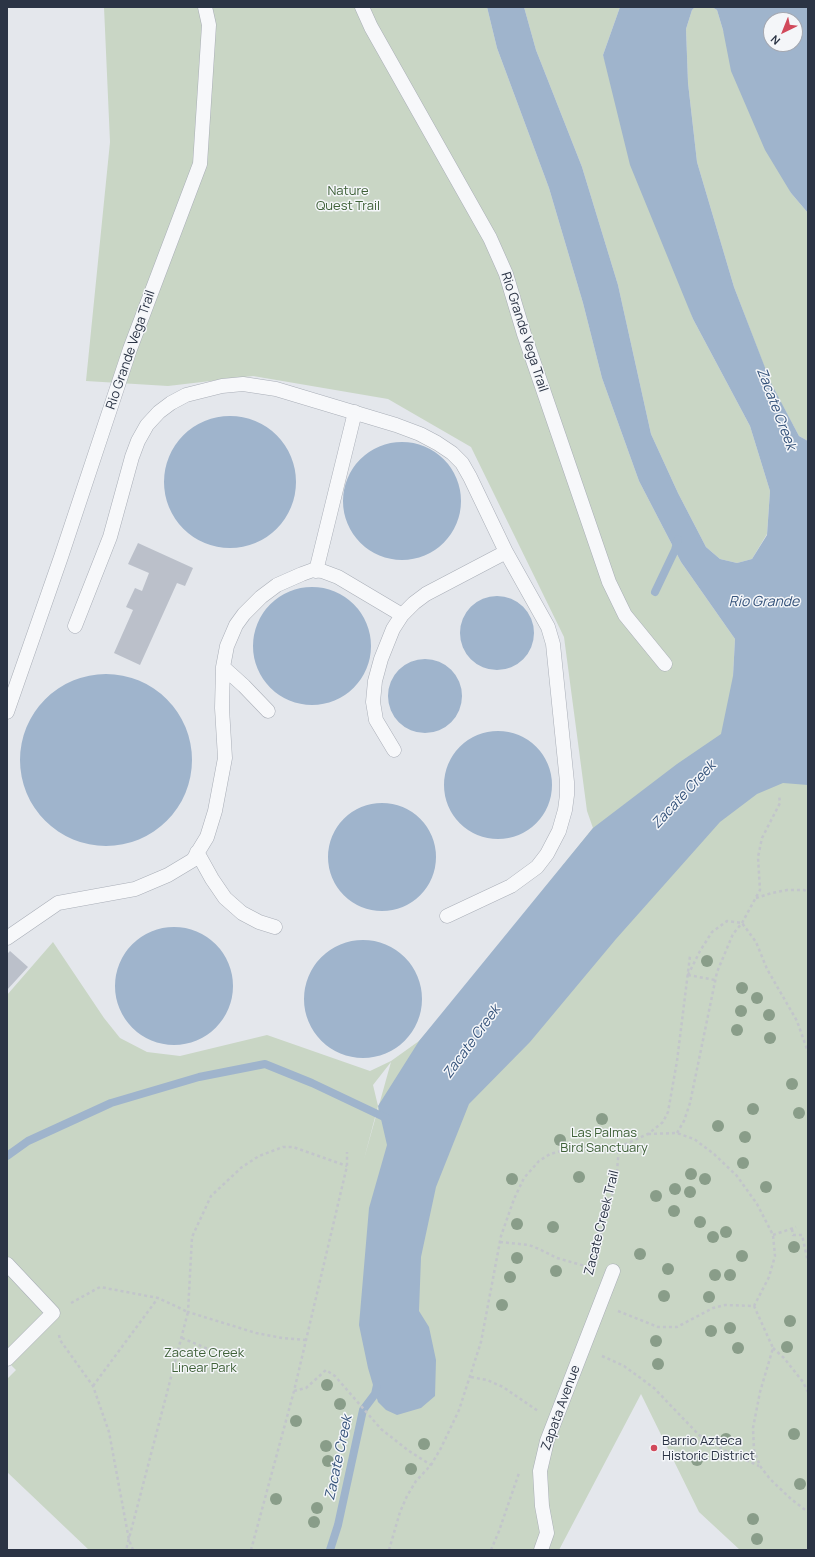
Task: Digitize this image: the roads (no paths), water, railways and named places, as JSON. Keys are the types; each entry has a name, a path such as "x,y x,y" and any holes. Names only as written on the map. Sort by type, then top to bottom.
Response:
{"lane":[{"name":"Rio Grande Vega Trail","path":"7,712 62,557 130,349 200,164 209,25 205,7"},
{"name":"Rio Grande Vega Trail","path":"362,7 371,27 490,238 503,266 524,334 609,582 625,615 665,664"},
{"path":"75,626 110,537 132,457 138,441 147,425 159,412 171,403 186,395 222,386 243,384 276,388 396,425 420,434 452,453 462,463 470,477 506,552 548,627 554,644 567,795 565,810 558,831 550,848 537,867 511,886 447,916"},
{"path":"316,571 355,412"},
{"path":"394,750 376,720 373,702 375,681 381,659 394,629 402,615 426,594 506,552"},
{"path":"7,938 58,903 135,889 168,875 193,860 207,838 215,811 225,758 222,708 223,667 227,646 236,625 244,614 261,597 277,585 308,572 322,571 338,578 402,615"},
{"path":"223,667 268,711"},
{"path":"197,852 212,879 225,898 242,913 259,922 275,927"},
{"path":"7,1264 53,1312 7,1359"},
{"name":"Zapata Avenue","path":"541,1550 546,1533 542,1506 540,1471 547,1441 613,1271"}],"water":[{"name":"Rio Grande","path":"487,7 524,7 536,50 582,167 618,285 651,434 678,493 706,547 720,559 737,563 752,559 767,535 770,491 750,426 693,319 630,165 603,55 620,7 695,7 692,10 686,29 688,83 697,162 734,287 771,383 799,436 808,441 808,785 783,783 757,794 720,822 616,939 530,1042 469,1104 436,1187 421,1257 419,1311 429,1327 436,1360 435,1396 421,1408 397,1415 386,1410 378,1402 368,1368 359,1325 369,1208 387,1145 378,1106 419,1041 593,828 677,764 721,734 733,676 735,639 681,562 639,481 602,378 583,303 549,188 497,48"},
{"path":"712,7 808,7 808,213 791,193 765,150 731,71 723,30 717,10"},
{"path":"230,416 243,417 255,421 267,427 277,435 285,445 291,457 295,469 295,495 291,507 285,519 277,529 267,537 255,543 243,547 230,548 217,547 205,543 193,537 183,529 175,519 169,507 165,495 164,482 165,469 169,457 175,445 183,435 193,427 205,421 217,417"},
{"path":"402,442 414,443 425,447 444,459 456,478 460,489 460,513 456,524 444,543 425,555 414,559 402,560 390,559 379,555 360,543 348,524 344,513 343,501 344,489 348,478 360,459 379,447 390,443"},
{"path":"312,587 324,588 335,592 354,604 366,623 370,634 370,658 366,669 354,688 335,700 324,704 312,705 300,704 289,700 270,688 258,669 254,658 253,646 254,634 258,623 270,604 289,592 300,588"},
{"path":"497,596 518,602 528,612 534,633 528,654 518,664 497,670 476,664 466,654 460,633 466,612 476,602"},
{"path":"425,659 446,665 456,675 462,696 456,717 446,727 425,733 404,727 394,717 388,696 394,675 404,665"},
{"path":"98,674 114,674 139,680 147,684 161,693 173,705 186,727 192,752 192,768 186,793 173,815 161,827 139,840 114,846 98,846 73,840 65,836 51,827 39,815 26,793 20,768 20,752 26,727 30,719 39,705 51,693 73,680"},
{"path":"498,731 519,735 536,747 548,764 552,785 548,806 536,823 519,835 498,839 477,835 460,823 448,806 444,785 448,764 460,747 477,735"},
{"path":"382,803 403,807 420,819 432,836 436,857 432,878 420,895 403,907 382,911 361,907 344,895 332,878 328,857 332,836 344,819 361,807"},
{"path":"174,927 186,928 197,932 216,944 228,963 232,974 232,998 228,1009 216,1028 197,1040 186,1044 174,1045 162,1044 151,1040 132,1028 120,1009 116,998 115,986 116,974 120,963 132,944 151,932 162,928"},
{"path":"363,940 375,941 386,945 405,957 417,976 421,987 421,1011 417,1022 405,1041 386,1053 375,1057 363,1058 351,1057 340,1053 321,1041 309,1022 305,1011 304,999 305,987 309,976 321,957 340,945 351,941"}],"waterway":[{"path":"655,592 675,550 678,539"},
{"path":"7,1156 28,1141 111,1103 199,1077 265,1064 312,1083 388,1119"},
{"name":"Zacate Creek","path":"330,1550 338,1525 363,1410 375,1394 377,1385"}],"place":[{"name":"Barrio Azteca Historic District","path":"654,1448"}],"park label":[{"name":"Nature Quest Trail","path":"348,198"},
{"name":"Las Palmas Bird Sanctuary","path":"604,1140"},
{"name":"Zacate Creek Linear Park","path":"204,1360"}]}
